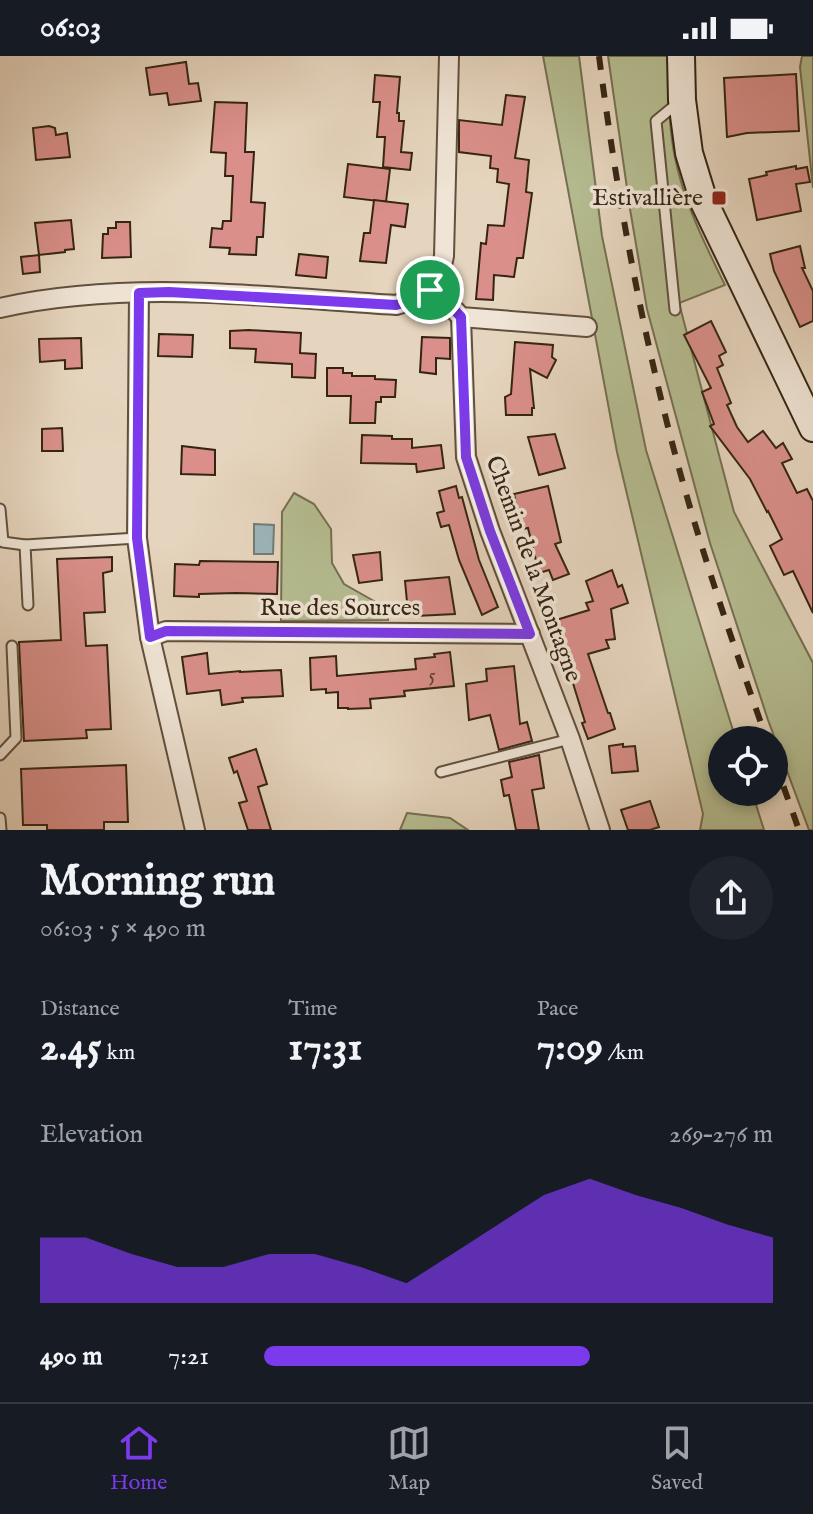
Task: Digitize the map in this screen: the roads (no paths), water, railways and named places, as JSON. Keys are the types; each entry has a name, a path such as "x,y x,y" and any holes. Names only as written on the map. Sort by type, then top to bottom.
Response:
{"main road":[{"path":"681,56 682,100 689,153 704,202 813,428"}],"street":[{"path":"0,308 79,295 169,292 396,305 414,300 430,290 441,274 444,256 449,56"},
{"path":"430,290 461,317 587,327"},
{"path":"139,293 137,538 150,637 195,830"},
{"name":"Chemin de la Montagne","path":"461,317 466,457 490,531 570,739 600,830"},
{"name":"Rue des Sources","path":"150,637 166,631 530,634"}],"lane":[{"path":"675,310 656,121 682,100"},
{"path":"0,509 3,542 25,545 137,538"},
{"path":"25,545 28,605"},
{"path":"0,755 16,738 12,646"},
{"path":"441,772 570,739"},
{"path":"0,818 1,830"}],"water":[{"path":"254,524 274,525 273,554 254,554"}],"railway":[{"path":"599,56 613,156 650,353 684,487 762,726"},
{"path":"788,799 799,830"}],"place":[{"name":"Estivallière","path":"719,198"}]}
